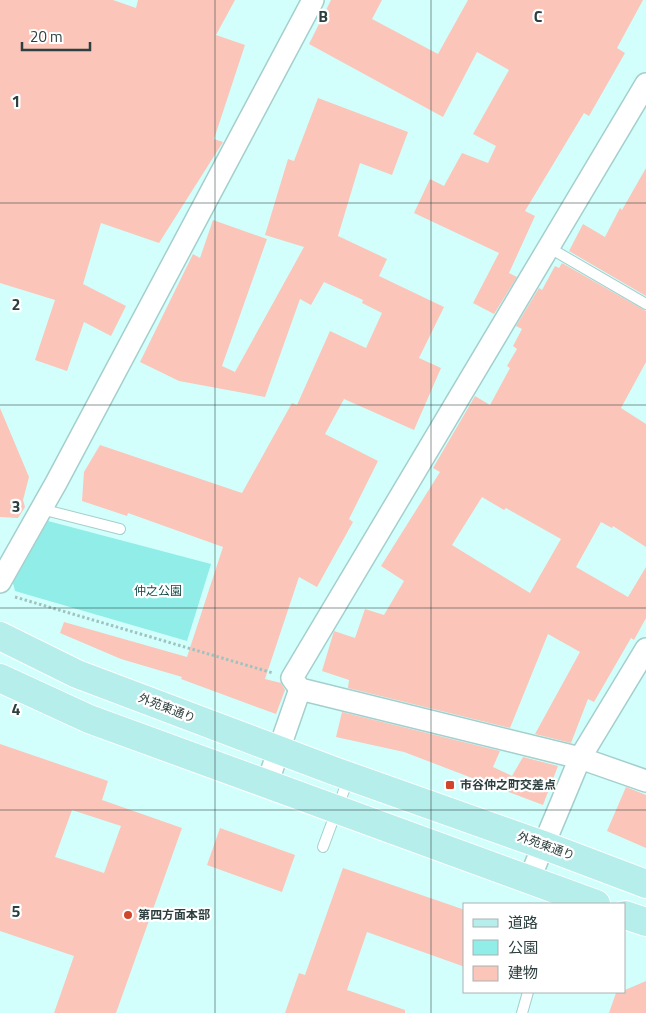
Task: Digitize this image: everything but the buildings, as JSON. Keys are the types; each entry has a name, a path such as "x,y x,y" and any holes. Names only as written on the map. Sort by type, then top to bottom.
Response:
{"main road":[{"name":"外苑東通り","path":"0,636 78,674 349,776 646,884"},
{"path":"0,678 88,719 529,880 555,893 592,903"},
{"path":"626,915 646,922"}],"street":[{"path":"5,589 41,509 313,0"},
{"path":"267,784 279,750 296,684 548,247 646,84"},
{"path":"529,880 580,758 646,648"},
{"path":"296,684 580,758 646,781"}],"lane":[{"path":"548,247 646,304"},
{"path":"41,509 120,530"},
{"path":"323,847 349,776"},
{"path":"522,1013 528,993"}],"path":[{"path":"5,589 296,684"}],"green space":[{"name":"仲之公園","path":"48,521 211,564 187,641 15,591 13,583"}],"place":[{"name":"市谷仲之町交差点","path":"450,785"},
{"name":"第四方面本部","path":"128,915"}]}
